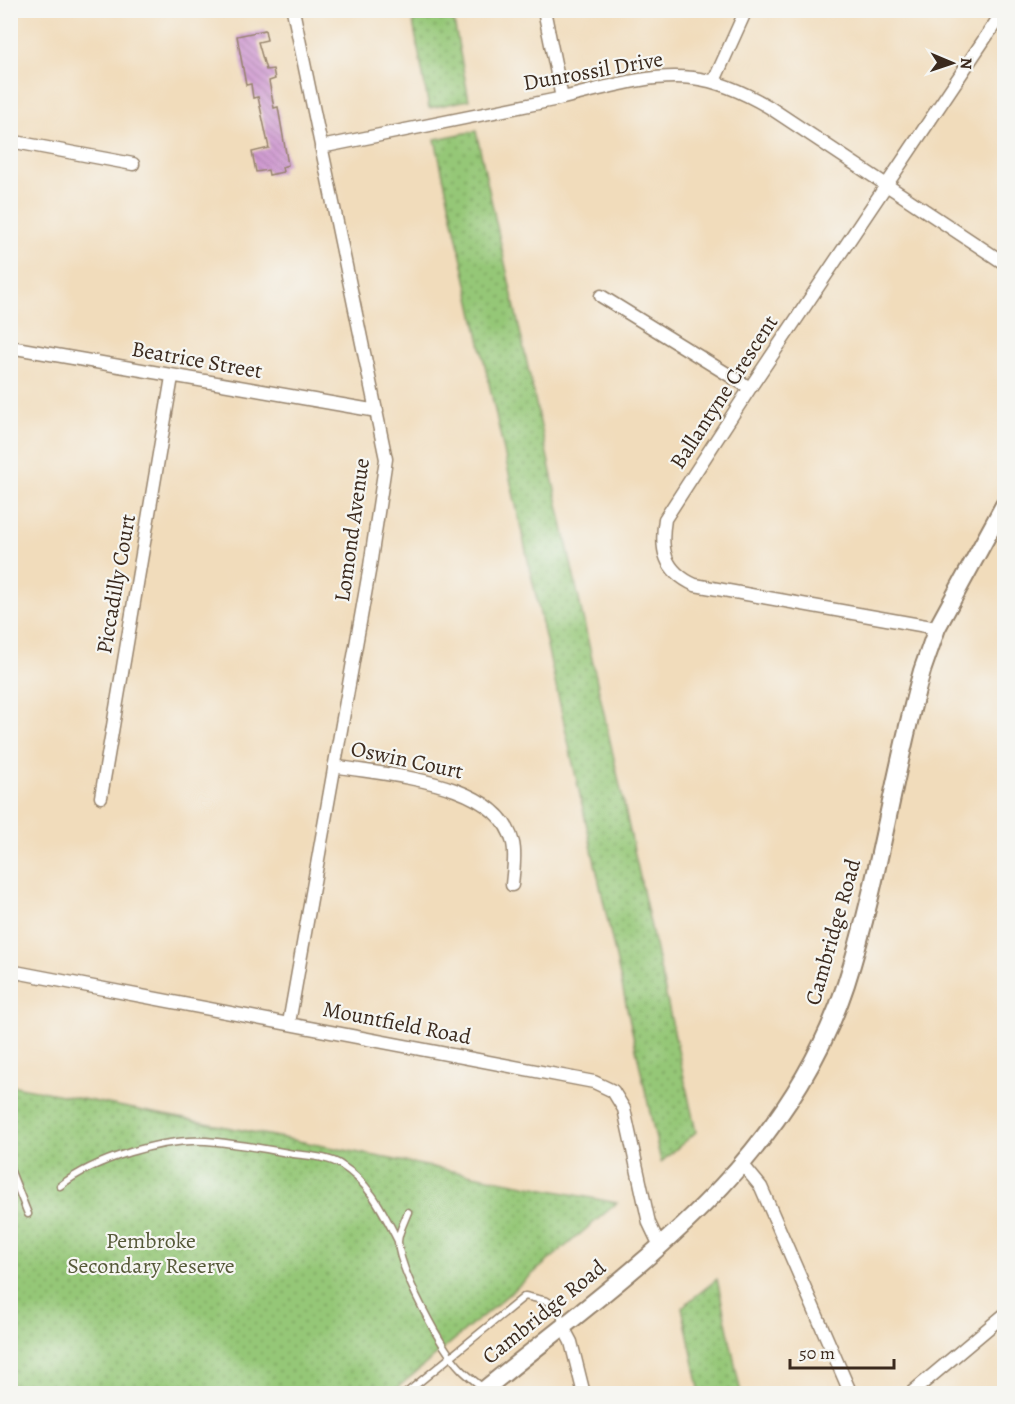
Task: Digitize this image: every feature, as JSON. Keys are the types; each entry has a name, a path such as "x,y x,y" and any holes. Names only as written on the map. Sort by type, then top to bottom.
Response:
{"main road":[{"name":"Cambridge Road","path":"482,1391 660,1246 726,1184 780,1118 804,1079 845,986 863,921 909,718 937,628 1003,510"}],"street":[{"name":"Lomond Avenue","path":"289,1023 384,485 386,459 293,10"},
{"path":"544,10 562,98"},
{"path":"714,81 746,10"},
{"name":"Ballantyne Crescent","path":"937,628 695,585 679,578 668,562 662,542 665,519 750,388 1000,16"},
{"name":"Dunrossil Drive","path":"321,147 562,98 634,80 671,76 714,81 769,107 1005,263"},
{"path":"10,141 133,164"},
{"path":"601,296 750,388"},
{"name":"Beatrice Street","path":"10,347 377,411"},
{"name":"Piccadilly Court","path":"101,797 172,377"},
{"name":"Oswin Court","path":"334,766 458,789 486,803 505,823 513,845 512,885"},
{"path":"10,988 12,971"},
{"name":"Mountfield Road","path":"12,971 594,1082 613,1091 624,1109 649,1223 660,1246"},
{"path":"743,1165 761,1187 851,1394"},
{"path":"909,1394 1005,1315"},
{"path":"563,1327 571,1342 584,1394"}],"lane":[{"path":"60,1186 77,1173 114,1156 182,1142 204,1141 244,1146 339,1163 362,1181 378,1203 398,1241 406,1271 436,1332 461,1369 482,1391"},
{"path":"10,1169 28,1214"},
{"path":"398,1241 408,1212"},
{"path":"405,1394 450,1354 525,1296 547,1301 559,1309 563,1327"}],"green space":[{"path":"411,11 452,11 469,100 429,108"},
{"path":"476,131 696,1132 661,1162 435,139"},
{"name":"Pembroke Secondary Reserve","path":"10,1085 617,1203 391,1393 11,1393"},
{"path":"717,1279 741,1393 700,1393 682,1307"}],"building":[{"path":"265,30 267,40 258,42 266,70 273,69 275,79 269,81 274,108 278,107 288,165 282,167 283,172 269,175 268,170 256,172 252,152 269,148 258,97 253,98 251,84 246,85 237,36"}]}
